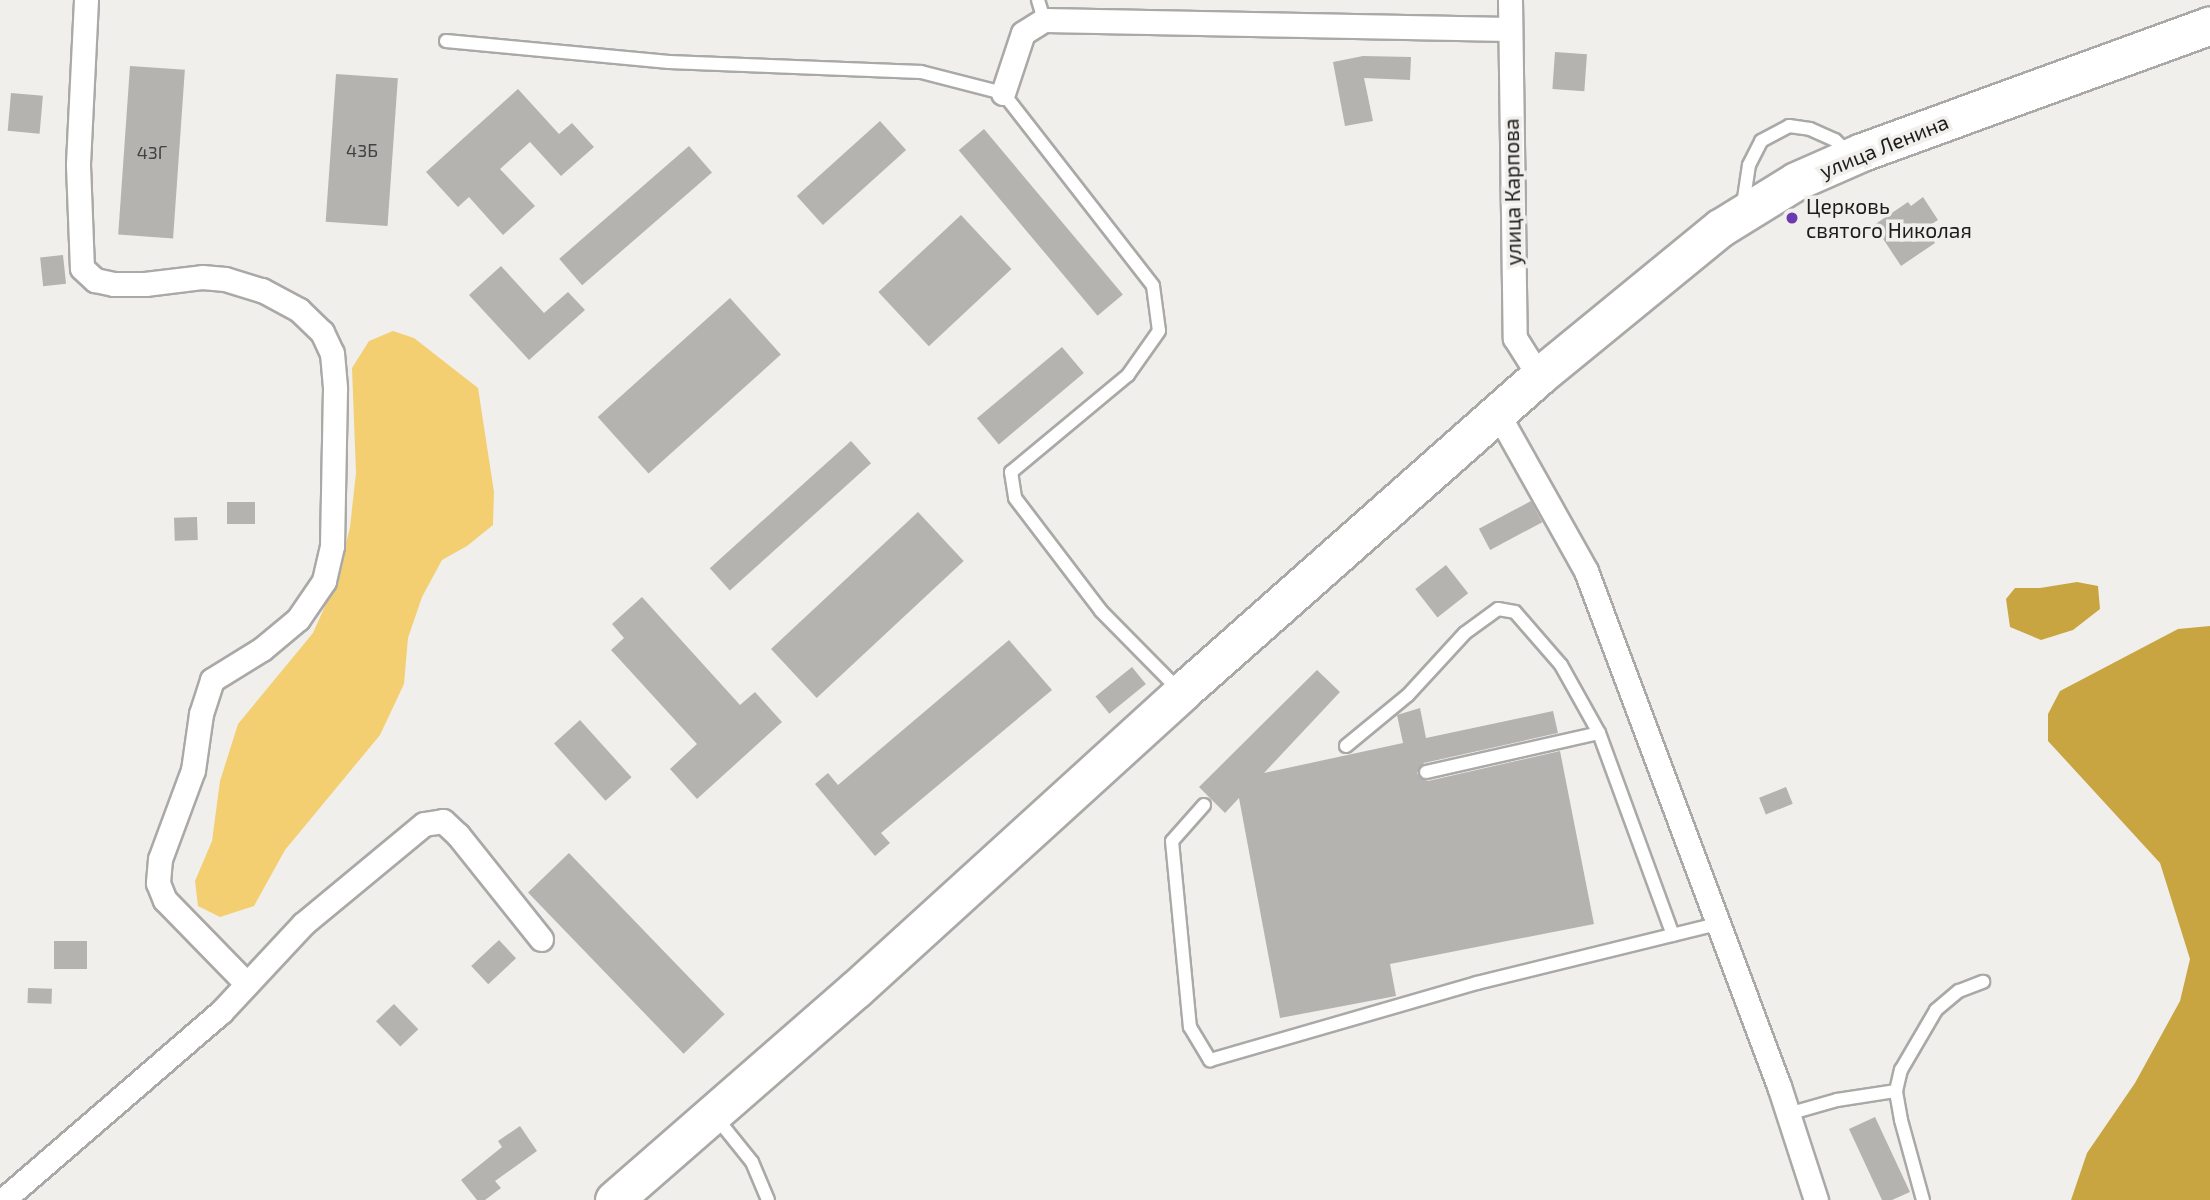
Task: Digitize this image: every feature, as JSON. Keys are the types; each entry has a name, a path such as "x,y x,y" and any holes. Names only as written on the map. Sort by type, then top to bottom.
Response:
{"main road":[{"name":"улица Ленина","path":"614,1200 856,989 1182,692 1467,443 1539,376 1720,228 1796,181 1851,157 2210,25"}],"street":[{"path":"86,0 78,165 82,268 95,280 114,284 145,284 202,277 225,279 262,290 299,310 322,332 332,354 335,388 332,546 324,581 298,619 262,649 212,680 201,713 193,770 160,859 158,883 165,900 247,984"},
{"name":"улица Карпова","path":"1510,0 1515,338 1539,376"},
{"path":"1003,93 1023,33 1041,10 1510,29"},
{"path":"1498,414 1586,571 1788,1114 1816,1200"},
{"path":"3,1200 220,1012 303,924 424,824 443,821 458,835 541,939"}],"lane":[{"path":"446,41 669,62 921,72 1003,93 1153,286 1159,331 1128,375 1011,472 1015,498 1101,611 1182,692"},
{"path":"1742,214 1749,165 1761,141 1789,126 1810,129 1835,140 1851,157"},
{"path":"1346,746 1408,695 1465,633 1498,609 1515,612 1561,665 1599,733 1673,935"},
{"path":"1426,772 1599,733"},
{"path":"1204,805 1172,841 1190,1027 1210,1060 1477,984 1718,924"},
{"path":"1923,1200 1900,1120 1896,1091 1900,1070 1936,1010 1959,991 1983,982"},
{"path":"1788,1114 1837,1100 1896,1091"},
{"path":"713,1113 752,1162 768,1200"}],"shaded area":[{"path":"393,331 414,338 478,388 494,492 493,525 467,546 442,560 422,597 408,638 404,684 380,735 285,850 254,906 220,917 198,906 195,881 212,841 220,781 238,724 313,633 338,577 350,527 356,473 352,368 369,341"},
{"path":"2077,582 2098,586 2100,609 2073,630 2041,640 2010,627 2006,599 2015,588 2040,588"},
{"path":"2210,626 2210,1200 2071,1200 2087,1153 2135,1083 2180,1001 2190,959 2160,863 2048,741 2048,714 2060,691 2178,629"}],"building":[{"path":"1555,52 1587,54 1584,91 1552,89"},
{"path":"1363,56 1411,57 1410,80 1364,78 1373,121 1345,126 1333,62"},
{"path":"130,66 185,70 173,238 118,235"},
{"path":"336,74 398,78 388,226 326,222"},
{"path":"518,89 559,134 572,123 594,147 561,176 530,142 500,169 535,206 503,235 469,197 458,207 426,172"},
{"path":"11,93 43,96 40,134 8,131"},
{"path":"880,121 906,150 823,225 797,196"},
{"path":"984,129 1123,294 1098,316 959,150"},
{"path":"689,146 712,172 582,285 559,259"},
{"path":"1923,197 1938,220 1925,228 1935,243 1901,266 1874,225 1908,202 1911,206"},
{"path":"961,215 1011,269 929,346 878,292"},
{"path":"63,255 66,284 43,286 40,257"},
{"path":"501,266 544,313 568,292 585,310 529,360 469,295"},
{"path":"730,298 781,354 649,474 598,417"},
{"path":"1062,347 1084,373 999,444 977,418"},
{"path":"851,441 871,463 730,590 710,568"},
{"path":"1531,501 1542,522 1490,550 1479,529"},
{"path":"227,502 255,502 255,524 227,524"},
{"path":"918,512 964,561 817,698 771,649"},
{"path":"197,517 198,540 175,541 174,518"},
{"path":"1446,565 1468,593 1437,617 1415,589"},
{"path":"642,597 740,705 755,692 782,722 697,799 670,769 697,744 611,650 624,638 612,624"},
{"path":"1009,640 1052,690 881,833 890,843 875,856 815,784 828,773 838,785"},
{"path":"1132,667 1146,684 1109,714 1095,697"},
{"path":"1317,670 1340,692 1264,773 1403,743 1397,715 1420,708 1426,738 1553,711 1558,733 1424,763 1417,773 1420,778 1428,781 1560,751 1594,924 1390,964 1396,996 1280,1018 1239,798 1225,813 1199,787"},
{"path":"580,720 632,777 606,801 554,743"},
{"path":"1786,787 1793,804 1766,815 1759,798"},
{"path":"569,853 725,1014 684,1054 528,893"},
{"path":"499,940 516,958 488,984 471,966"},
{"path":"54,941 87,941 87,969 54,969"},
{"path":"28,988 52,989 51,1004 27,1003"},
{"path":"394,1004 418,1029 400,1047 376,1021"},
{"path":"1875,1117 1910,1192 1892,1200 1882,1200 1849,1129"},
{"path":"520,1126 537,1151 495,1181 501,1188 485,1200 477,1200 461,1180 502,1147 498,1141"}],"place":[{"name":"Церковь святого Николая","path":"1792,218"}]}
